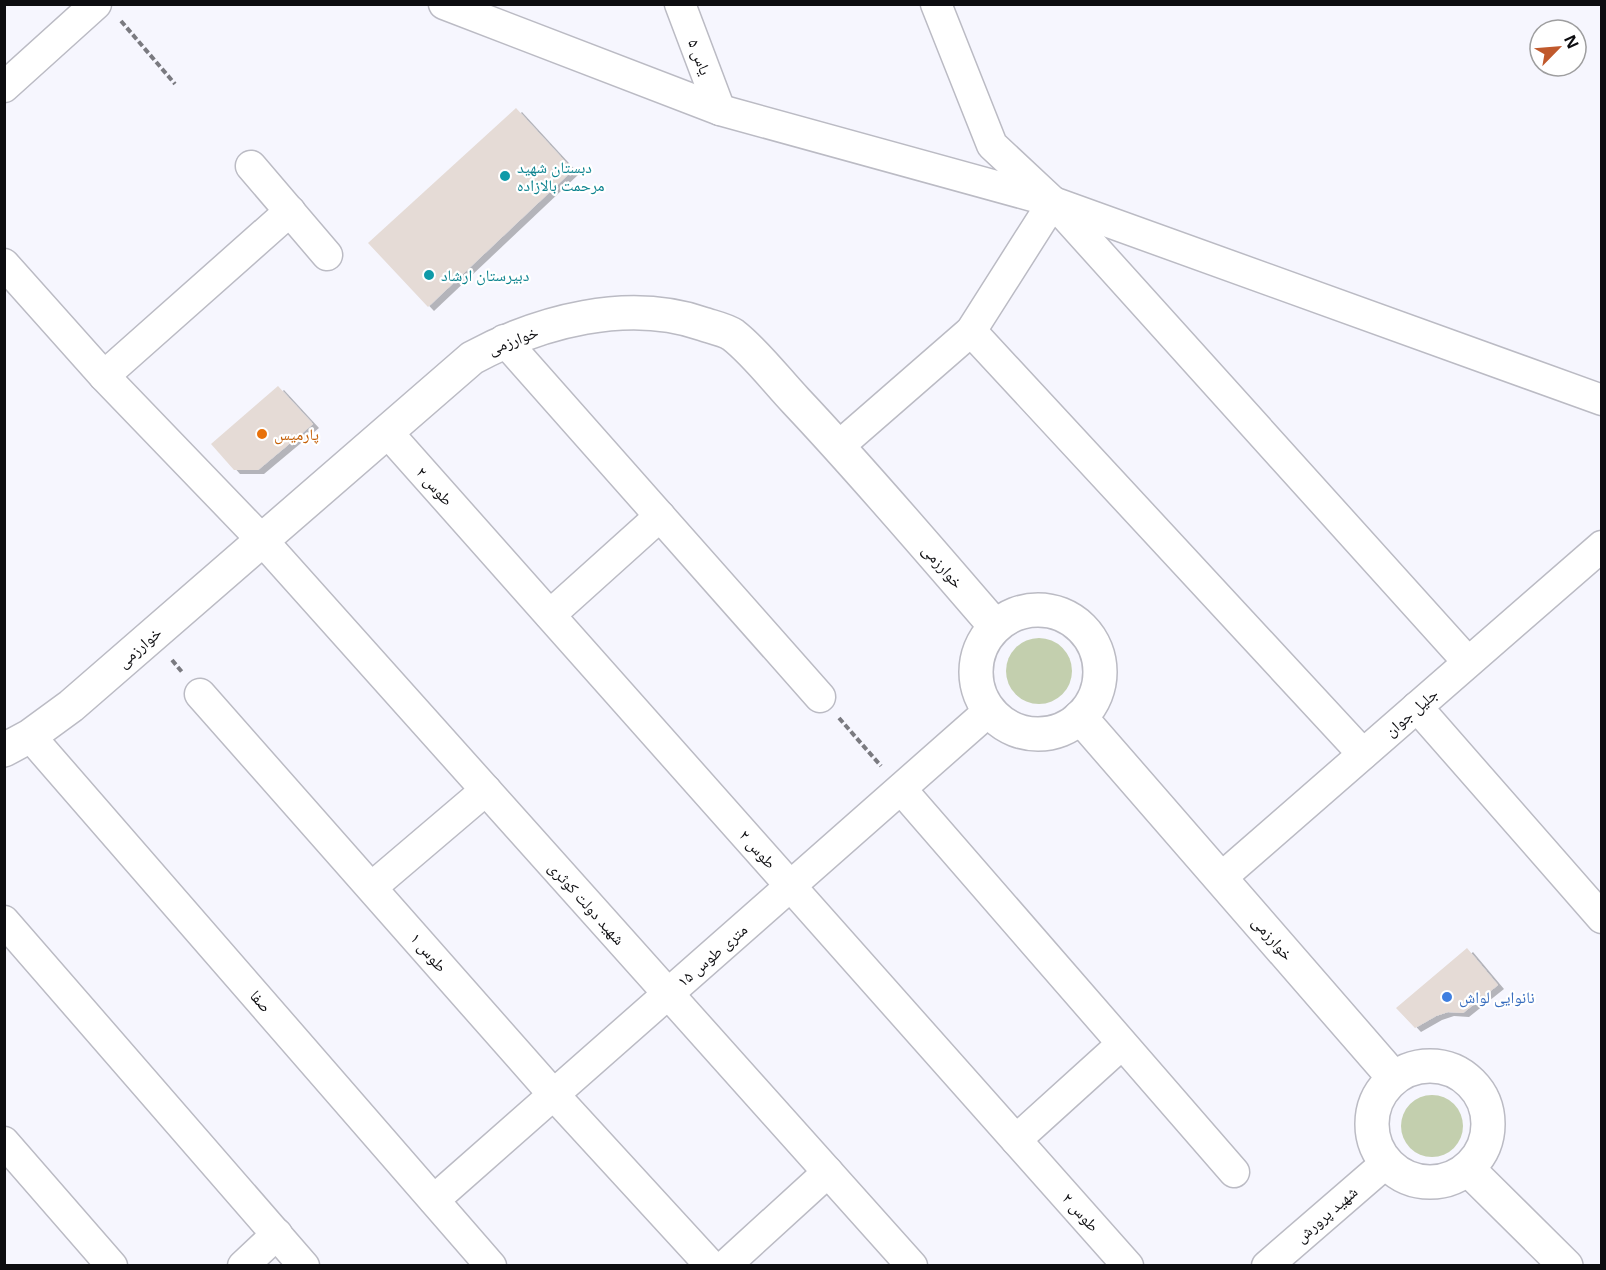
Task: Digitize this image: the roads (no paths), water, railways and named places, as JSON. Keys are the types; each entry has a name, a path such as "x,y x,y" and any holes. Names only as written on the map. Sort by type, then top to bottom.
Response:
{"street":[{"path":"444,4 720,110 1053,202 1602,400"},
{"name":"یاس ۵","path":"680,4 720,110"},
{"path":"936,4 992,146 1053,202 1468,662"},
{"path":"4,87 105,9"},
{"path":"251,166 327,255"},
{"path":"839,446 971,332 1053,202"},
{"path":"104,376 290,211"},
{"name":"شهید دولت کوثری","path":"4,264 104,376 262,540 912,1266"},
{"name":"خوارزمی","path":"17,743 71,706 472,358 504,340 609,313 655,313 690,320 732,334 839,446 995,626"},
{"path":"971,332 1363,754"},
{"path":"504,340 820,697"},
{"name":"طوس ۲","path":"388,433 1128,1266"},
{"path":"550,615 660,516"},
{"name":"جلیل جوان","path":"1221,878 1468,662 1600,551"},
{"path":"1032,609 1053,611 1072,619 1088,633 1097,652 1100,672 1097,692 1087,710 1072,724 1054,732 1034,734 1014,729 996,718 984,702 976,683 976,663 982,643 995,626 1012,615 1032,609"},
{"name":"طوس ۱","path":"200,693 554,1095 711,1266"},
{"path":"1417,707 1602,918"},
{"name":"۱۵ متری طوس","path":"434,1200 990,710"},
{"name":"خوارزمی","path":"1080,717 1394,1078"},
{"name":"صفا","path":"17,743 434,1200 491,1266"},
{"path":"901,789 1234,1172"},
{"path":"372,887 486,790"},
{"path":"4,921 304,1266"},
{"path":"1016,1140 1122,1044"},
{"path":"1432,1066 1451,1070 1468,1081 1480,1096 1487,1114 1487,1133 1482,1151 1468,1169 1455,1177 1437,1182 1418,1181 1400,1175 1386,1163 1376,1147 1371,1128 1373,1109 1381,1092 1394,1078 1412,1068 1432,1066"},
{"path":"4,1142 112,1266"},
{"name":"شهید پرورش","path":"1267,1266 1386,1163"},
{"path":"1468,1169 1566,1266"},
{"path":"725,1266 828,1172"},
{"path":"243,1266 277,1234"}],"place":[{"name":"دبستان شهید مرحمت بالازاده","path":"505,176"},
{"name":"دبیرستان ارشاد","path":"429,275"},
{"name":"پارمیس","path":"262,434"},
{"name":"نانوایی لواش","path":"1447,997"}]}
